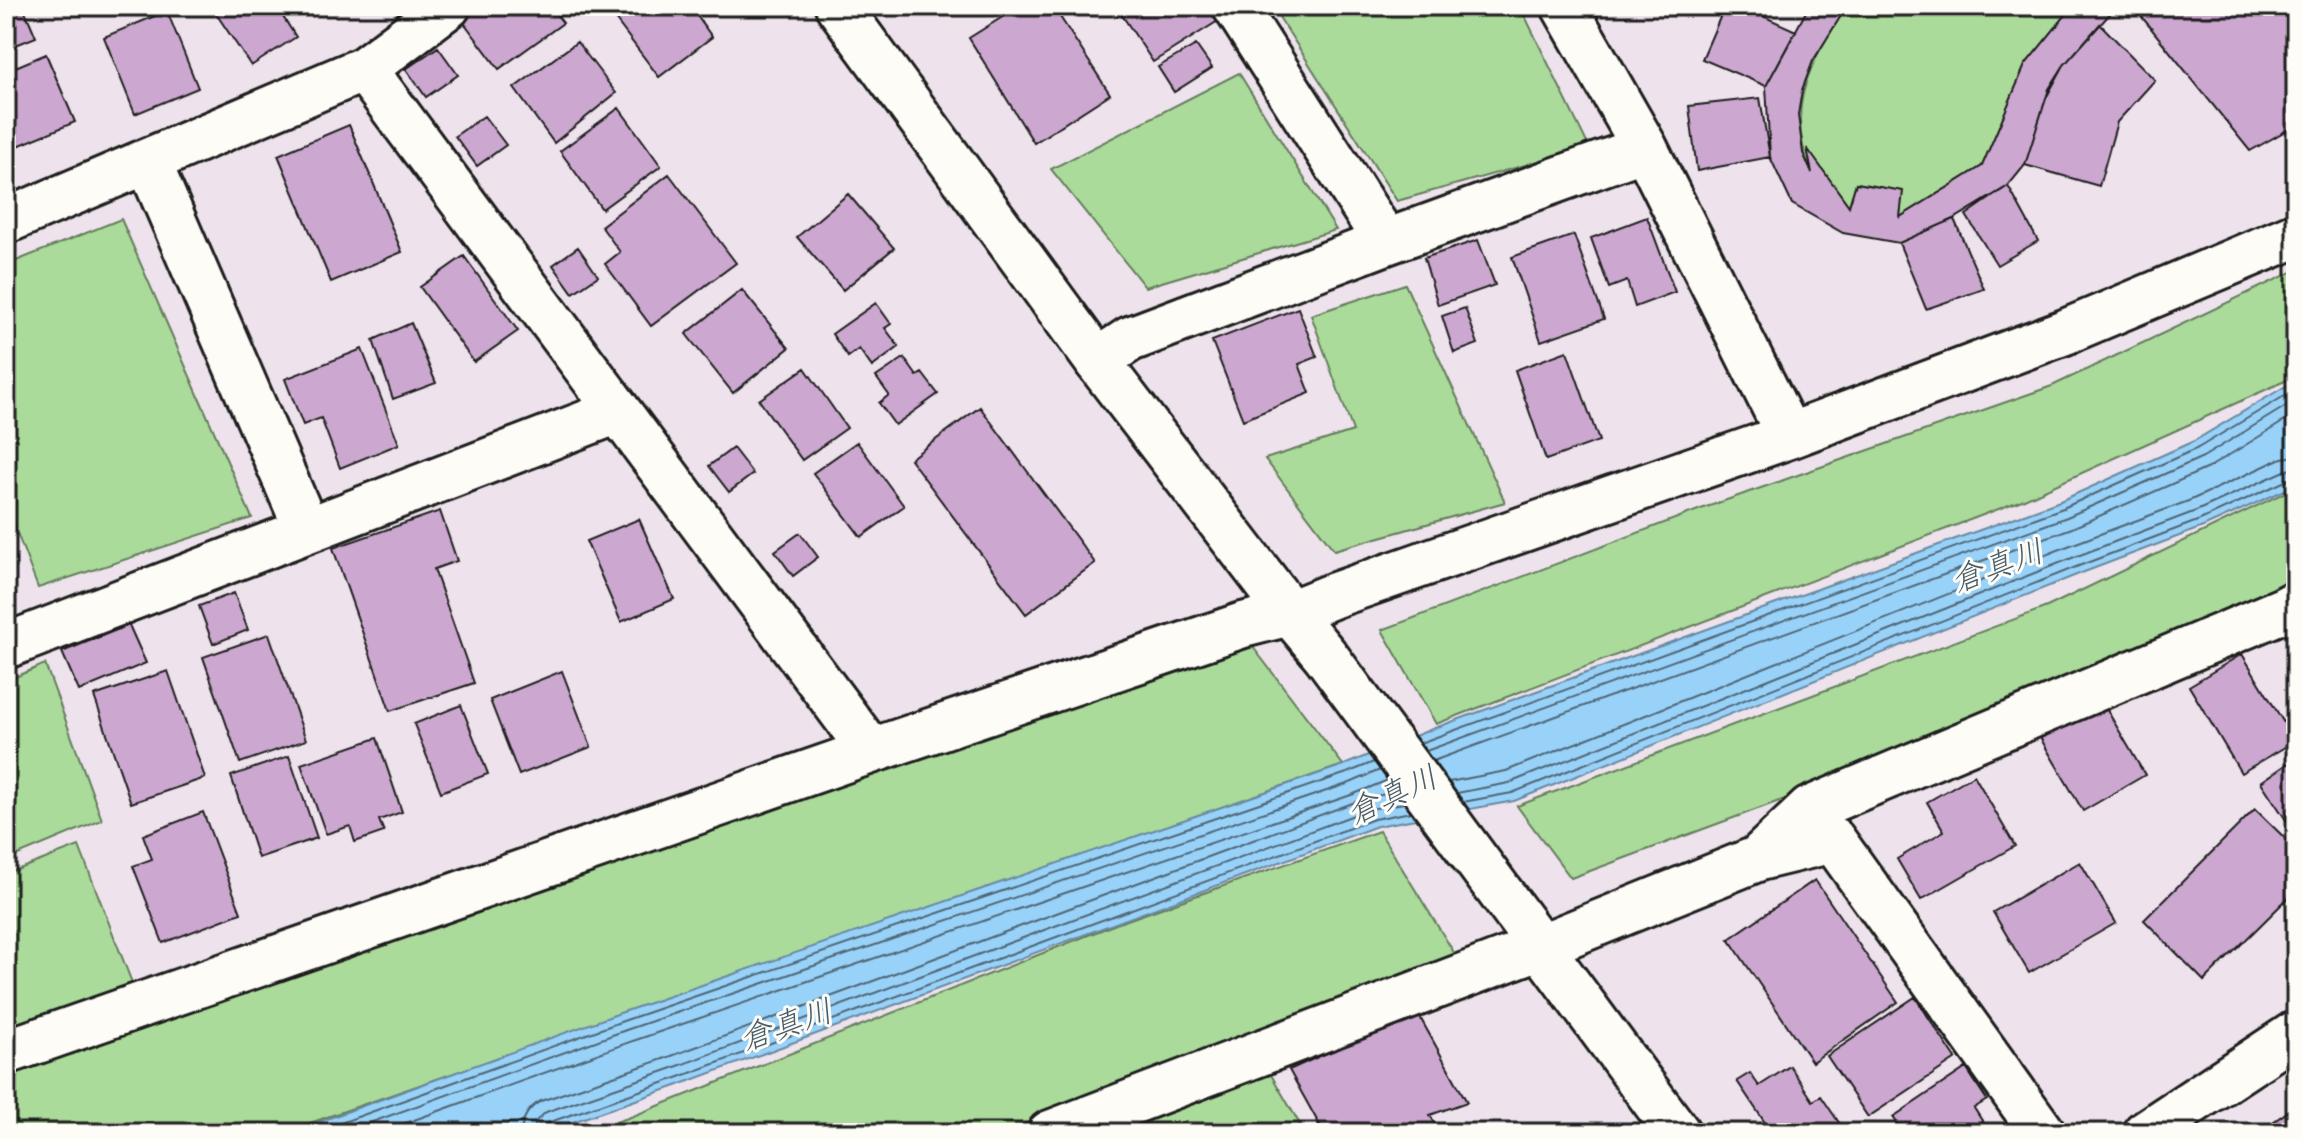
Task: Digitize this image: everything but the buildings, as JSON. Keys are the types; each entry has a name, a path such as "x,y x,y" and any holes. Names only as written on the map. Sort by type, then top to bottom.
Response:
{"street":[{"path":"6,221 364,69 448,6"},
{"path":"838,6 1097,361 1325,655 1678,1133"},
{"path":"1235,6 1386,242"},
{"path":"1564,6 1645,148 1789,436"},
{"path":"364,69 871,751"},
{"path":"1097,361 1130,339 1645,148"},
{"path":"148,161 307,530"},
{"path":"6,1052 871,751 1243,625 1290,613 1789,436 2065,332 2296,235"},
{"path":"6,646 618,411"},
{"path":"1759,858 1810,809 2296,603"},
{"path":"1062,1131 1539,947 1759,858 1833,840 2043,1133"},
{"path":"2145,1133 2296,1033"}],"green space":[{"path":"1272,6 1520,6 1589,147 1397,201"},
{"path":"1847,6 2073,6 1982,166 1900,217 1902,191 1856,183 1849,206 1808,150 1812,173 1804,149 1800,127 1805,85 1822,46"},
{"path":"1239,73 1336,230 1145,287 1051,169"},
{"path":"121,219 252,518 38,588 6,504 6,265"},
{"path":"2296,270 2296,376 2022,500 1436,724 1382,630 1701,509 2052,386"},
{"path":"1405,284 1505,502 1334,550 1265,459 1353,431 1311,315"},
{"path":"2296,487 2296,581 1944,740 1571,878 1517,806 2047,607"},
{"path":"1243,634 1343,765 281,1133 6,1133 6,1052"},
{"path":"45,664 102,820 6,860 6,681"},
{"path":"1379,831 1458,959 1001,1133 580,1133 628,1118 1116,924"},
{"path":"79,846 132,983 6,1028 6,874"},
{"path":"1270,1073 1305,1133 1121,1131"}],"water":[{"name":"倉真川","path":"2296,380 2296,485 2203,527 1514,801 1377,826 676,1086 541,1133 288,1133 620,1013 1344,765 1432,729 2060,501 2194,441"}]}
